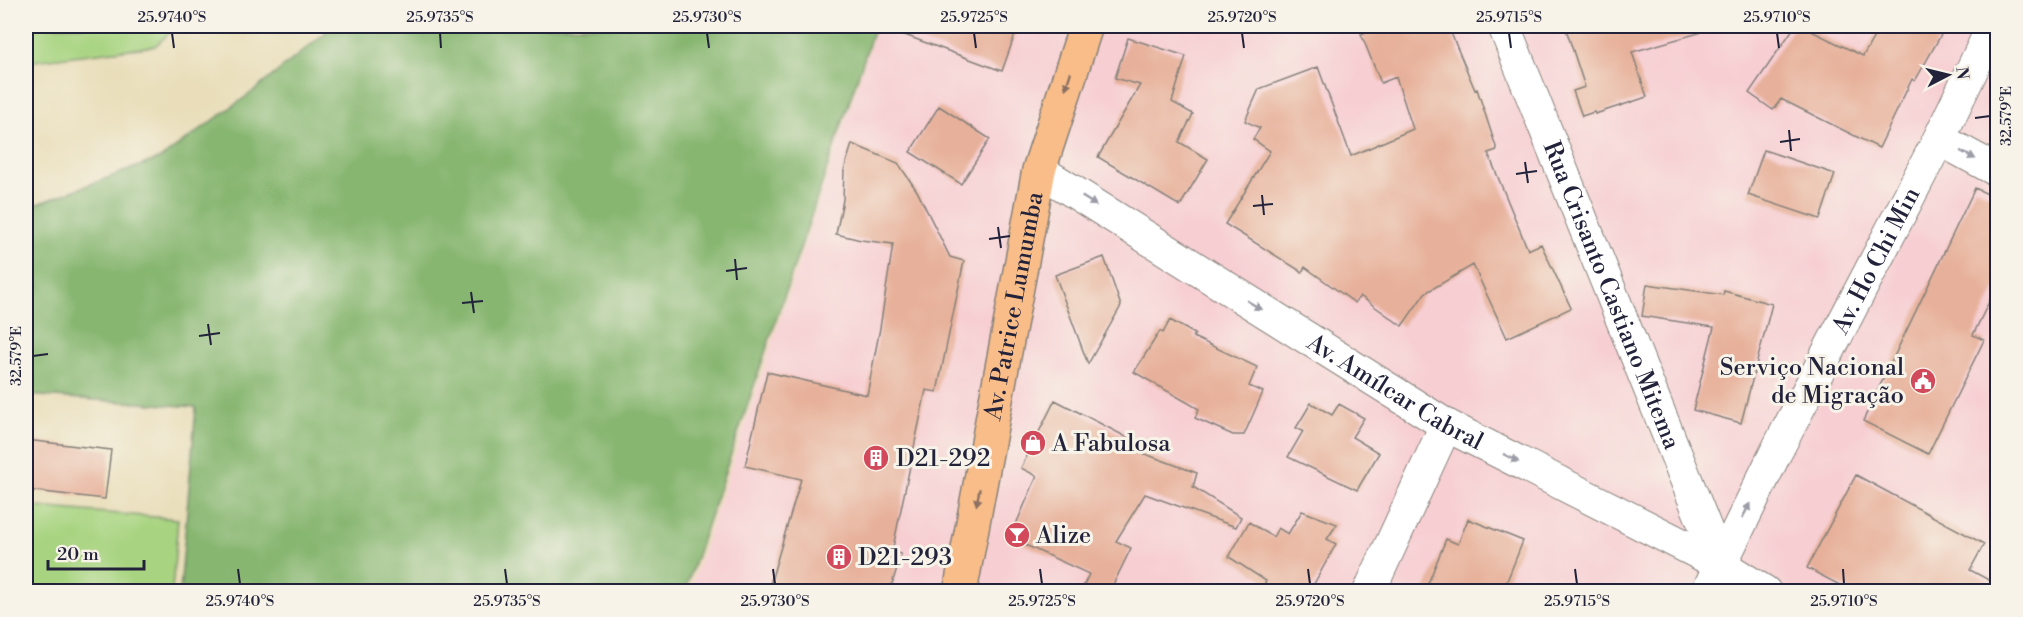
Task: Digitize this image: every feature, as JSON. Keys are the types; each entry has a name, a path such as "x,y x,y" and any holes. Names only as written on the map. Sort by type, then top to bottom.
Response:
{"main road":[{"name":"Av. Patrice Lumumba","path":"960,591 1039,170 1086,26"}],"street":[{"name":"Rua Crisanto Castiano Mitema","path":"1504,26 1720,564"},
{"name":"Av. Ho Chi Min","path":"1707,591 1776,452 1939,140 1993,26"},
{"path":"1939,140 1998,171"},
{"name":"Av. Amílcar Cabral","path":"1039,170 1446,425 1720,564 1765,591"},
{"path":"1369,591 1446,425"}],"shaded area":[{"path":"877,26 1997,26 1997,591 689,592"}],"green space":[{"path":"26,26 177,26 155,46 26,62"},
{"path":"328,26 875,26 685,591 180,591 196,407 26,395 26,208 161,158 255,90 325,33"},
{"path":"26,506 178,519 172,591 26,591"}],"building":[{"path":"887,26 1018,26 1002,71 886,28"},
{"path":"1381,26 1448,26 1475,90 1477,89 1497,150 1488,153 1528,250 1541,244 1571,308 1507,338 1473,265 1425,293 1402,326 1360,296 1355,303 1305,267 1302,272 1225,224 1270,151 1253,139 1260,128 1245,121 1259,89 1318,67 1351,156 1413,129 1396,77 1381,83 1361,34"},
{"path":"1565,26 1698,26 1699,33 1632,52 1647,97 1582,116 1573,91 1585,87"},
{"path":"1795,26 1801,26 1863,56 1880,26 1946,26 1915,81 1912,79 1879,148 1781,99 1773,110 1749,93"},
{"path":"1128,38 1186,56 1172,102 1193,114 1179,142 1208,159 1180,206 1098,157 1140,85 1115,78"},
{"path":"939,106 990,139 961,184 910,152"},
{"path":"852,144 898,163 917,191 950,257 964,261 937,392 926,390 892,552 901,554 890,591 768,591 801,479 745,466 767,372 867,395 880,328 893,244 836,234 843,200 844,170"},
{"path":"1764,150 1835,174 1820,219 1748,195"},
{"name":"Serviço Nacional de Migração","path":"1975,188 1998,199 1998,283 1973,335 1984,340 1928,454 1863,421"},
{"path":"1104,257 1121,306 1088,364 1055,275"},
{"path":"1647,284 1723,295 1724,291 1772,304 1741,423 1693,410 1714,327 1642,316"},
{"path":"1170,320 1195,334 1193,337 1257,367 1249,386 1263,392 1244,435 1233,435 1195,418 1199,409 1134,372 1160,331 1163,333"},
{"path":"1055,400 1140,444 1137,451 1197,473 1193,487 1241,517 1236,527 1145,494 1116,541 1131,548 1110,591 1081,591 1089,574 1010,538 1037,476 1021,468"},
{"path":"1311,403 1332,415 1339,404 1364,418 1352,437 1379,453 1357,490 1288,457 1303,431 1296,428"},
{"path":"26,440 111,450 105,499 26,490"},
{"path":"1856,475 1984,544 1970,570 1998,585 1998,591 1851,591 1807,568"},
{"path":"1302,511 1337,524 1327,539 1336,544 1310,591 1261,591 1266,581 1229,557 1249,522 1273,537 1278,528 1288,534"},
{"path":"1468,519 1523,541 1503,591 1425,591 1446,539 1458,544"}],"place":[{"name":"Serviço Nacional de Migração","path":"1923,381"},
{"name":"A Fabulosa","path":"1033,443"},
{"name":"D21-292","path":"876,458"},
{"name":"Alize","path":"1017,535"},
{"name":"D21-293","path":"839,557"}]}
